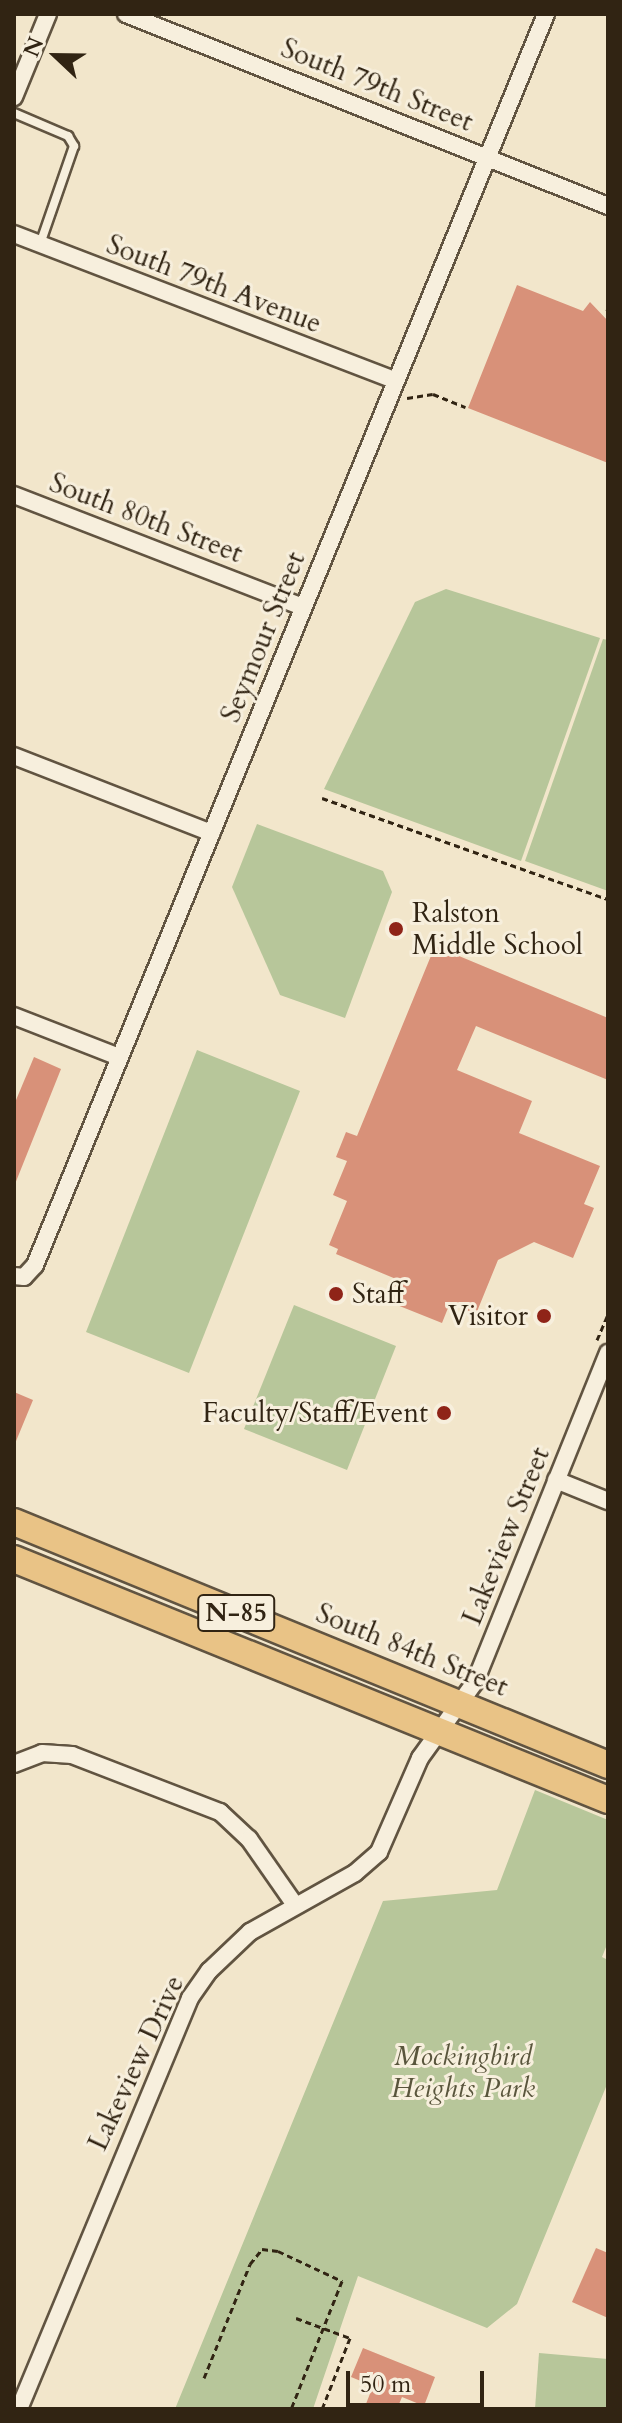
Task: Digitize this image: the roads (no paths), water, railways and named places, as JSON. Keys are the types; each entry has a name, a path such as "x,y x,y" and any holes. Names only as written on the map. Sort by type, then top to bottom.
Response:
{"main road":[{"name":"South 84th Street","path":"14,1522 608,1765"},
{"name":"N-85","path":"14,1559 608,1800"}],"street":[{"path":"14,97 48,14"},
{"name":"South 79th Street","path":"126,14 608,206"},
{"name":"Seymour Street","path":"19,1277 35,1265 546,14"},
{"name":"South 79th Avenue","path":"14,234 396,381"},
{"name":"South 80th Street","path":"14,495 303,607"},
{"path":"14,756 212,833"},
{"path":"14,1016 119,1057"},
{"name":"Lakeview Street","path":"438,1731 475,1682 608,1353"},
{"path":"556,1480 608,1501"},
{"name":"Lakeview Drive","path":"19,2409 190,1998 231,1947 295,1905 355,1873 379,1852 420,1758 438,1731"},
{"path":"14,1764 42,1753 72,1755 220,1812 249,1839 295,1905"}],"lane":[{"path":"14,113 68,136 74,146 40,244"}],"place":[{"name":"Ralston Middle School","path":"396,929"},
{"name":"Staff","path":"336,1294"},
{"name":"Visitor","path":"544,1316"},
{"name":"Faculty/Staff/Event","path":"444,1413"}],"park label":[{"name":"Mockingbird Heights Park","path":"463,2072"}]}
